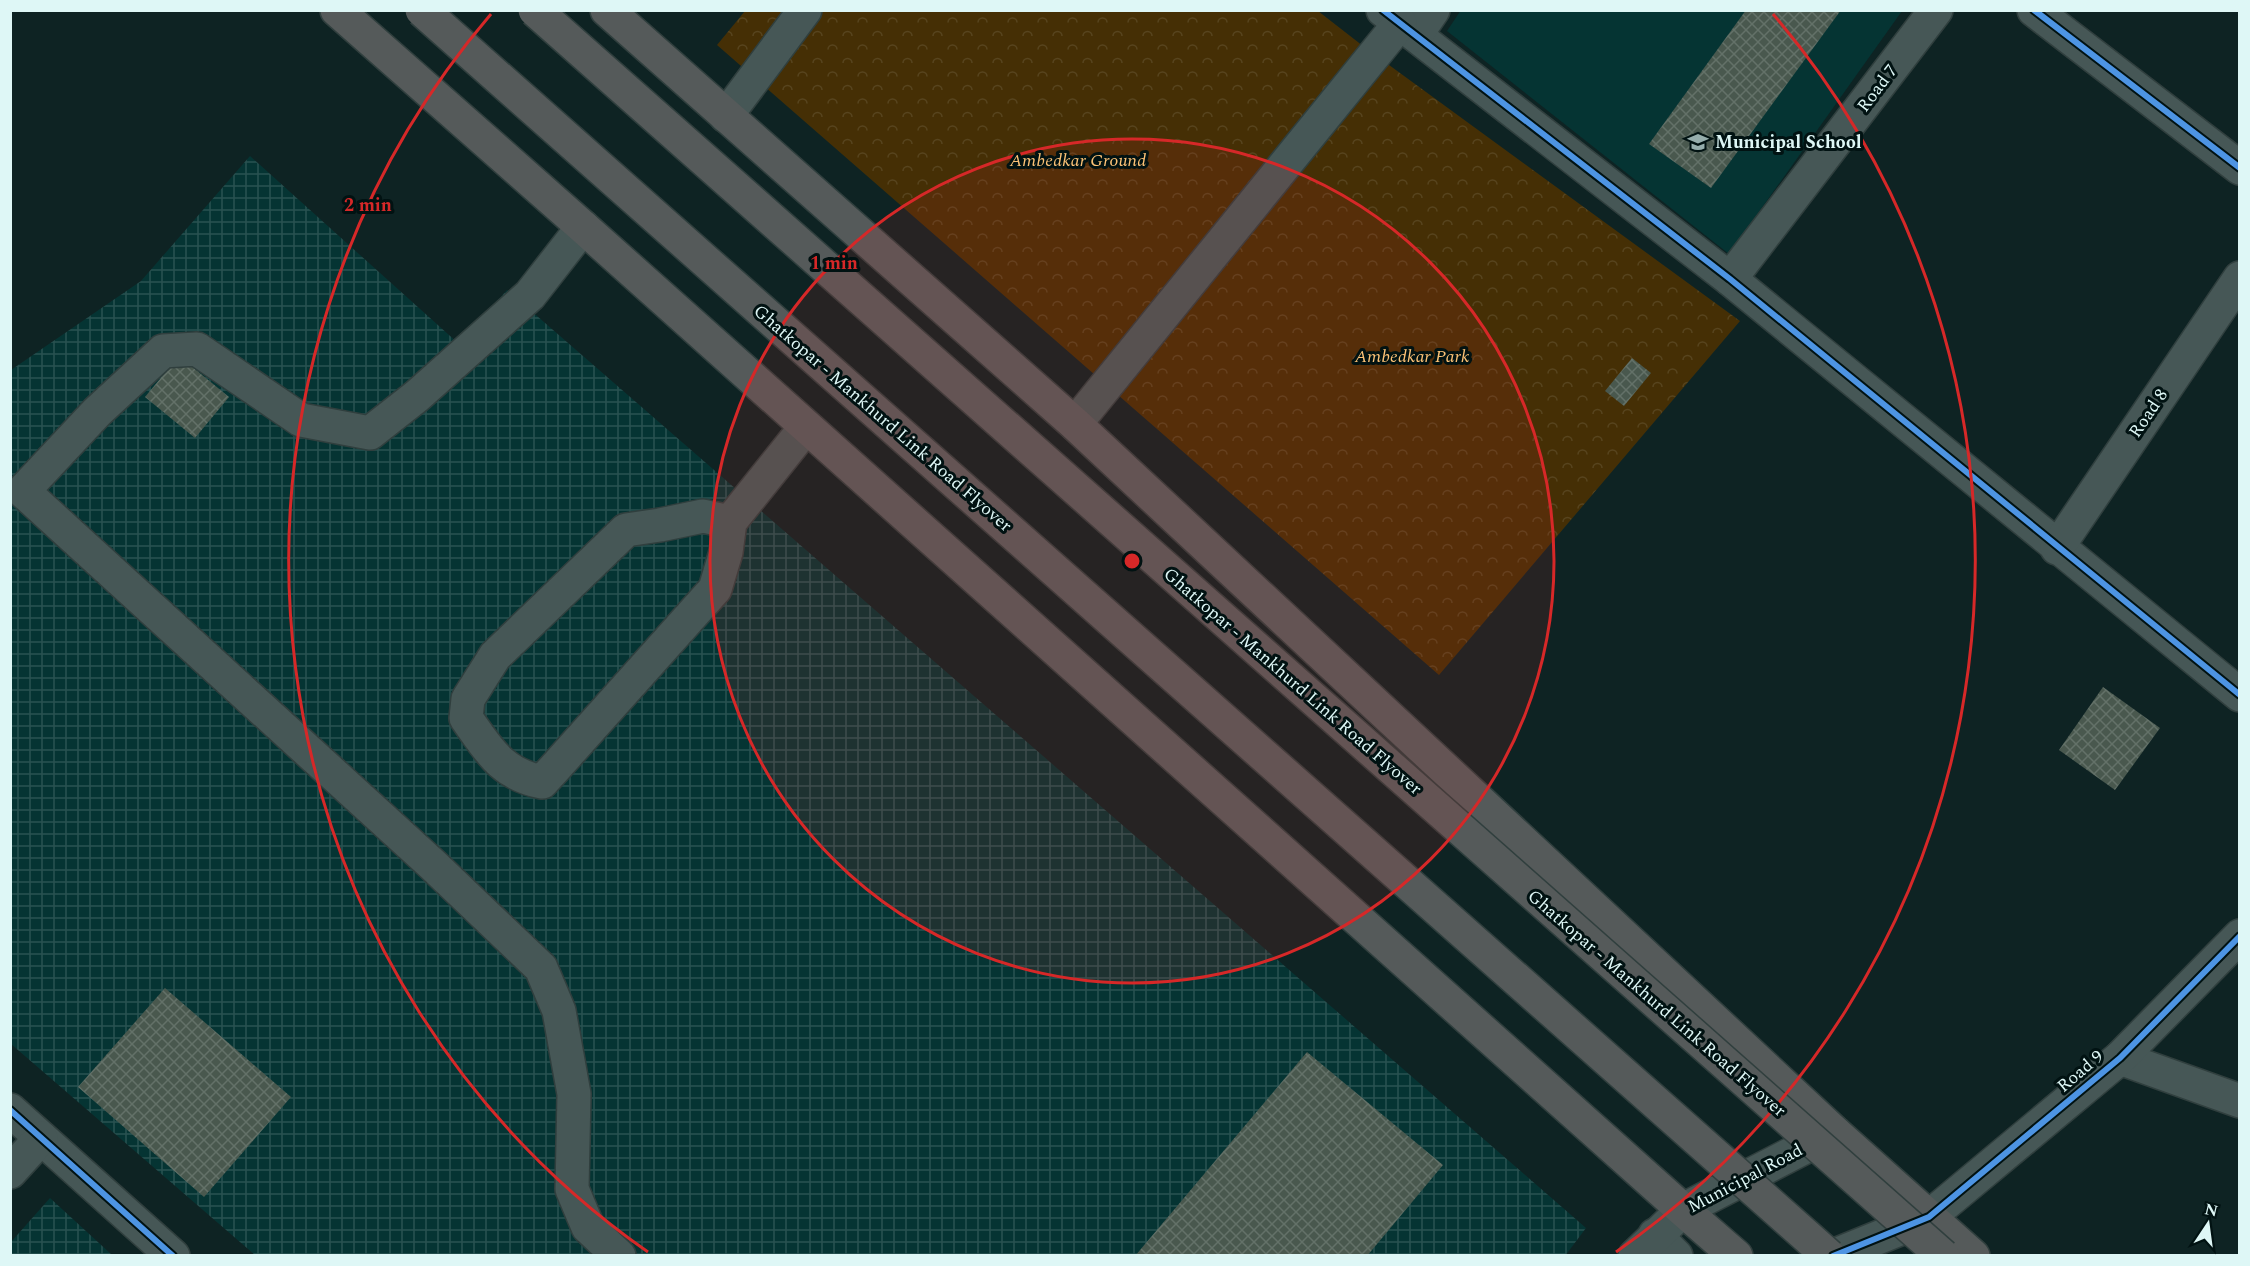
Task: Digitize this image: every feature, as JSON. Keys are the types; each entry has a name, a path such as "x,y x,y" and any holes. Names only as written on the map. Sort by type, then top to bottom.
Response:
{"highway":[{"path":"337,10 1736,1256"},
{"name":"Ghatkopar - Mankhurd Link Road Flyover","path":"422,10 1831,1256"},
{"name":"Ghatkopar - Mankhurd Link Road Flyover","path":"535,10 1943,1256"},
{"path":"607,10 1075,424 1834,1132 1973,1256"}],"street":[{"path":"726,116 805,10"},
{"name":"Road 7","path":"1730,279 1936,10"},
{"path":"2034,10 2240,168"},
{"path":"1075,424 1408,20 2240,695"},
{"path":"583,227 530,295 417,396 370,433 301,420 197,349 163,351 97,412 23,491 433,865 541,968 559,1011 574,1094 572,1188 588,1227 619,1256"},
{"name":"Road 8","path":"2057,548 2240,278"},
{"path":"730,522 704,516 626,530 495,656 468,699 466,718 496,760 529,779 542,782 715,589 726,552 730,522 806,427"},
{"name":"Road 9","path":"1929,1217 2120,1058 2240,936"},
{"path":"2120,1058 2240,1101"},
{"path":"10,1110 173,1256"},
{"name":"Municipal Road","path":"1655,1249 1683,1210 1834,1132"},
{"path":"10,1172 41,1138"},
{"path":"1831,1256 1929,1217"}],"shaded area":[{"name":"Municipal School","path":"1461,10 1902,11 1729,254 1447,31"},
{"path":"250,156 459,344 507,290 1586,1228 1565,1256 255,1255 11,1044 11,370 141,281"},
{"path":"50,1198 112,1255 11,1255 11,1242"}],"green space":[{"name":"Ambedkar Park","path":"745,11 1318,11 1740,321 1439,675 717,45"}],"building":[{"path":"1746,10 1841,10 1711,188 1649,144"},
{"path":"179,356 229,397 195,438 145,397"},
{"path":"1632,358 1651,373 1624,406 1605,391"},
{"path":"2103,687 2160,728 2115,790 2059,750"},
{"path":"165,988 291,1097 204,1197 78,1087"},
{"path":"1307,1052 1443,1165 1367,1256 1135,1256"}],"cycle path":[{"path":"1383,10 1730,279 2240,695"},
{"path":"2034,10 2240,168"},
{"path":"1833,1256 1929,1217 2120,1058 2240,936"},
{"path":"10,1110 173,1256"}],"place":[{"name":"Municipal School","path":"1698,142"}],"park label":[{"name":"Ambedkar Ground","path":"1078,160"}]}
